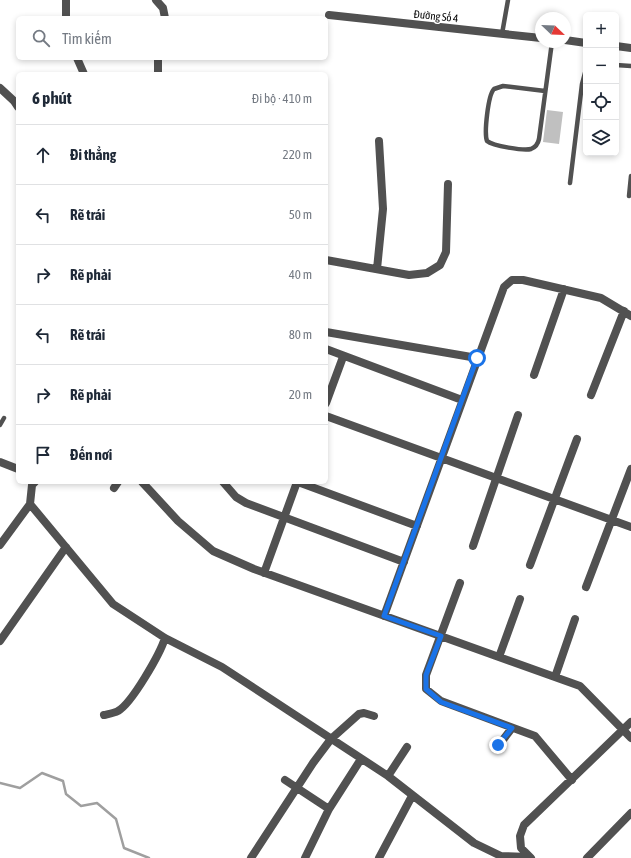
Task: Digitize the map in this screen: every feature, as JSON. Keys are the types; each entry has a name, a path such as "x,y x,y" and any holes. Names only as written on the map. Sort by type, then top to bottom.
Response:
{"street":[{"path":"66,0 66,16"},
{"path":"156,0 163,8 165,16"},
{"name":"Đường Số 4","path":"329,15 535,37"},
{"path":"571,41 583,43"},
{"path":"619,46 631,48"},
{"path":"78,60 83,72"},
{"path":"158,60 158,72"},
{"path":"0,88 16,104"},
{"path":"377,269 383,209 379,141"},
{"path":"328,260 409,275 427,273 440,264 446,252 448,184"},
{"path":"384,616 504,287 512,280 523,280 601,298 628,313 591,395"},
{"path":"534,375 564,289"},
{"path":"328,332 477,358"},
{"path":"328,350 343,357 462,400"},
{"path":"328,398 343,357"},
{"path":"473,546 495,477 518,415"},
{"path":"328,417 631,526"},
{"path":"530,565 577,439"},
{"path":"0,462 16,468"},
{"path":"586,587 631,469"},
{"path":"0,545 30,504 33,484"},
{"path":"144,484 178,522 213,551 264,573 580,686 631,738"},
{"path":"225,484 236,496 246,503 404,562"},
{"path":"264,573 296,484"},
{"path":"302,484 417,526"},
{"path":"30,504 113,604 165,638 222,667 388,776 474,843 501,856 531,858"},
{"path":"0,641 66,547"},
{"path":"460,583 426,675 426,689 441,702 535,736 572,780"},
{"path":"498,657 520,599"},
{"path":"555,677 575,619"},
{"path":"104,715 118,711 126,703 161,650 165,638"},
{"path":"252,858 313,763 331,739 359,714 364,713 374,716"},
{"path":"531,858 521,848 520,836 524,825 631,722"},
{"path":"498,745 512,728"},
{"path":"388,776 407,747"},
{"path":"305,858 329,809 361,759"},
{"path":"285,780 329,809"},
{"path":"379,858 412,796"},
{"path":"587,858 631,813"}],"lane":[{"path":"502,34 508,0"},
{"path":"545,92 503,86 494,89 489,98 486,133 487,141 494,145 528,149 534,147 539,139 551,48"},
{"path":"619,65 631,66"},
{"path":"570,182 583,80"},
{"path":"629,196 631,176"},
{"path":"0,426 4,418"}],"building":[{"path":"547,110 563,112 559,144 543,142"}],"waterway":[{"path":"0,783 20,788 42,773 63,781 66,794 81,806 97,803 116,819 124,848 149,858"}],"route":[{"path":"477,358 384,616 441,636 426,675 426,689 441,702 512,728 498,745"}]}
